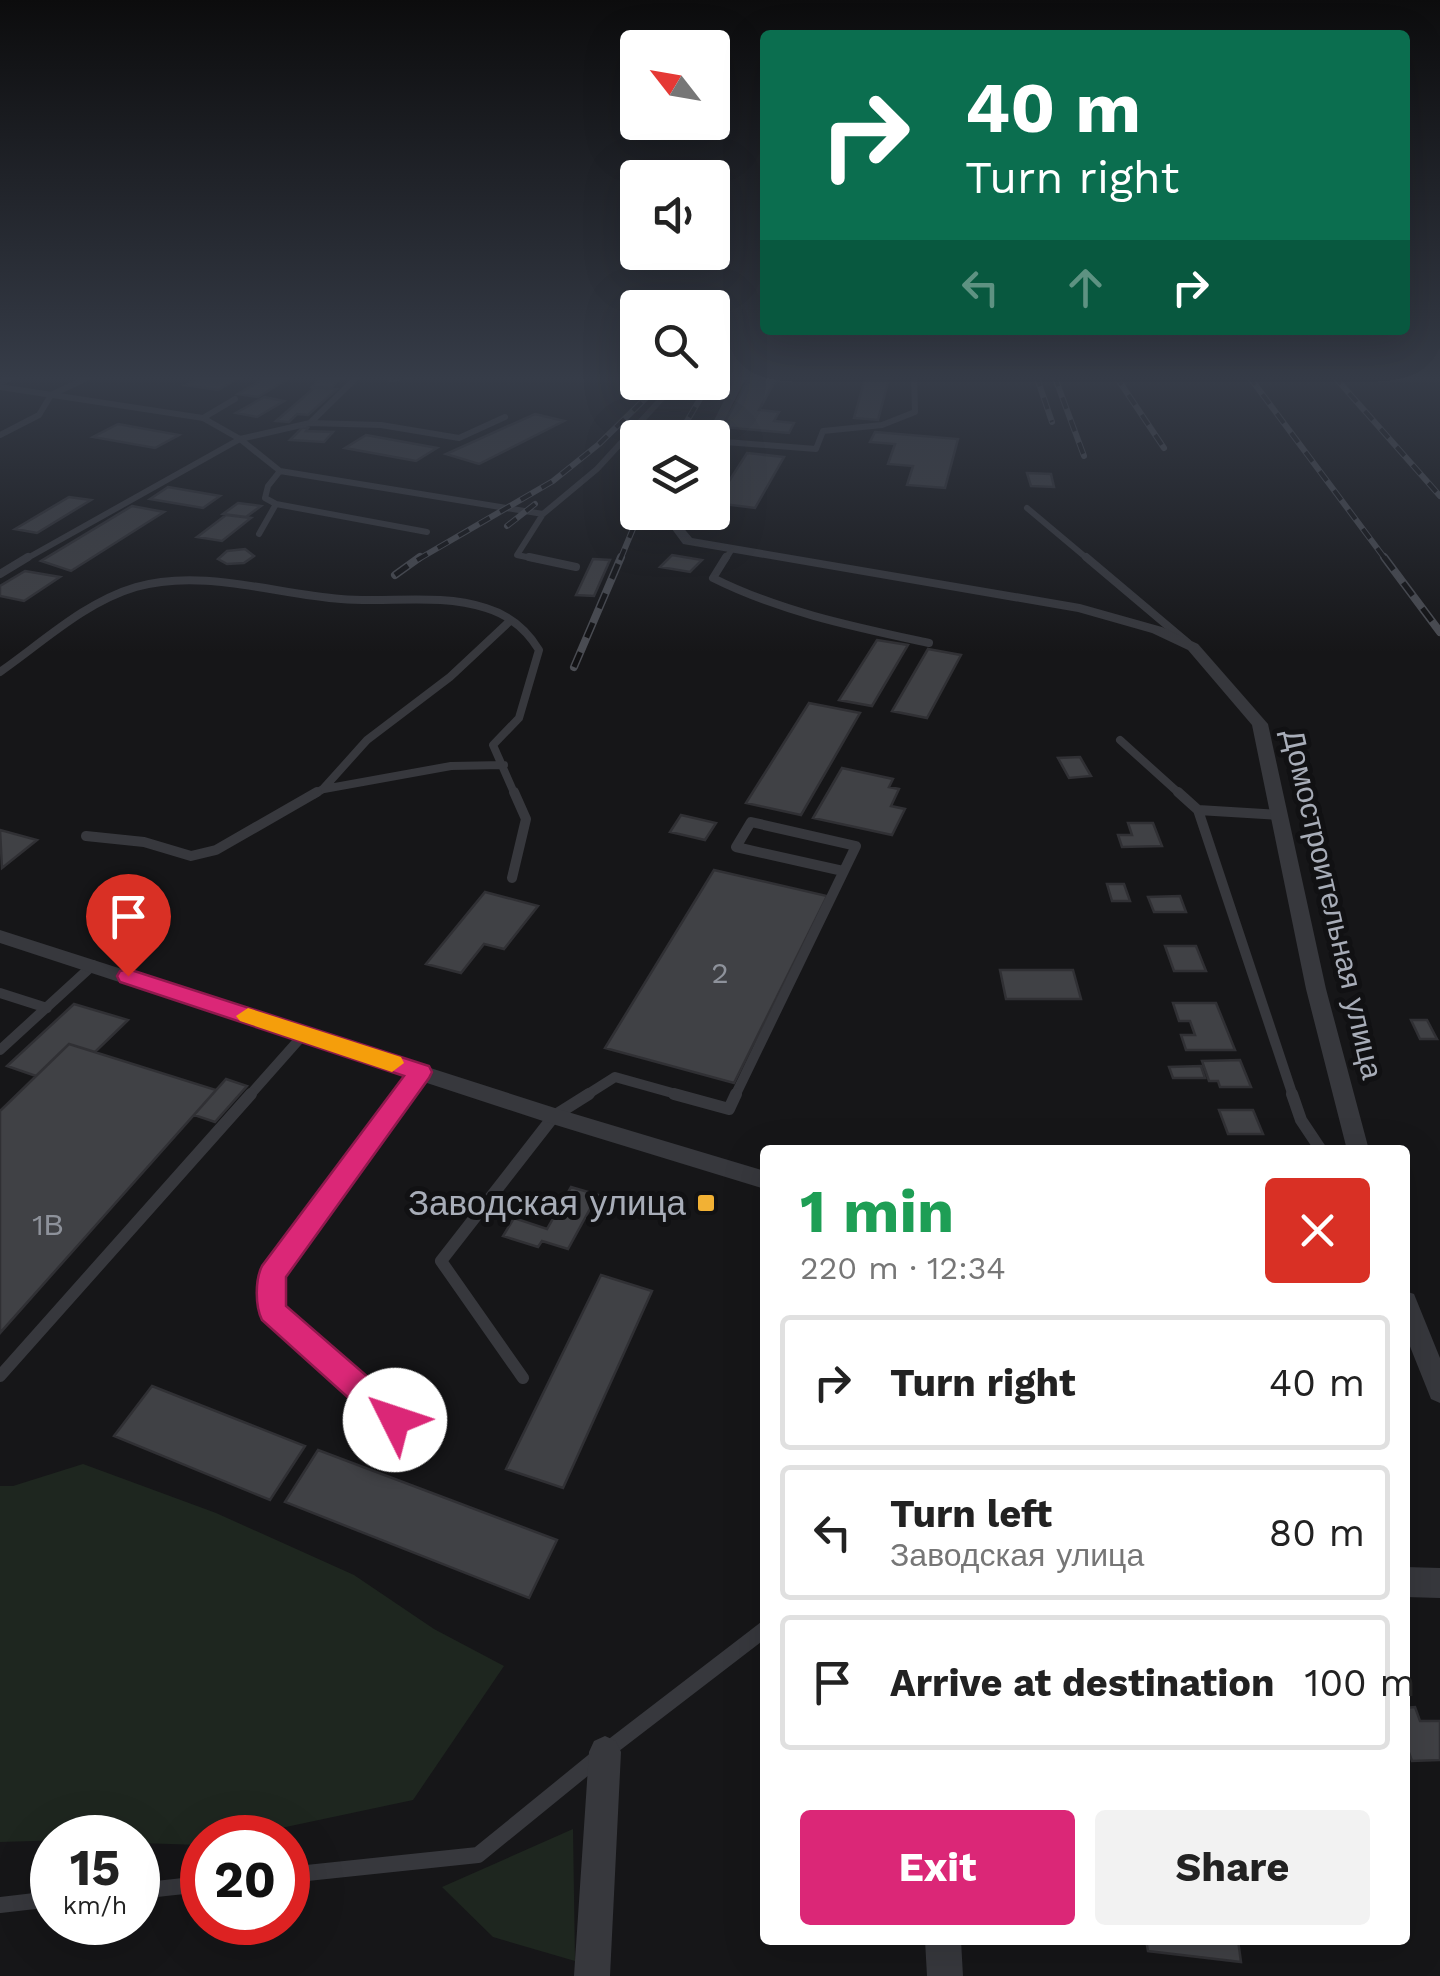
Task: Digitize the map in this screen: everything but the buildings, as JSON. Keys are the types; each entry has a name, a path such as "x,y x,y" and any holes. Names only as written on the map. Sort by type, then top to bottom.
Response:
{"street":[{"name":"Домостроительная улица","path":"677,530 688,541 1080,608 1156,630 1193,647 1260,724 1316,989 1357,1145"},
{"path":"0,936 554,1116 760,1178"},
{"path":"1410,1315 1440,1392"},
{"path":"1410,1582 1440,1583"},
{"path":"592,1976 605,1752"},
{"path":"943,1945 945,1976"}],"lane":[{"path":"0,574 184,467"},
{"path":"275,467 543,514"},
{"path":"576,568 517,555 543,514 599,467"},
{"path":"280,471 268,486 265,498 276,504 427,532"},
{"path":"259,534 276,504"},
{"path":"1027,508 1193,647"},
{"path":"732,549 712,578 741,593 839,623 929,643"},
{"path":"0,672 136,586 188,581 343,600 447,601 484,606 530,633 539,650 519,718 492,745 526,819 512,878"},
{"path":"86,836 144,842 191,856 216,850 323,789 368,740 450,677 511,620"},
{"path":"1120,740 1198,810 1301,1120 1318,1145"},
{"path":"323,789 450,766 504,766"},
{"path":"1198,810 1279,815"},
{"path":"523,1378 442,1261 554,1116 616,1078 729,1109 856,846 751,822 736,847 843,872"},
{"path":"0,1050 93,965"},
{"path":"0,993 47,1008"},
{"path":"0,1376 304,1034"},
{"path":"395,1420 272,1312 272,1274 420,1072"},
{"path":"310,1873 478,1855 760,1634"},
{"path":"0,1905 30,1902"}],"shaded area":[{"path":"83,1464 216,1513 354,1575 434,1629 504,1666 413,1800 310,1822 310,1815 180,1815 180,1844 160,1844 160,1815 30,1815 30,1841 0,1842 0,1486 13,1486"},
{"path":"573,1829 575,1961 493,1937 442,1887"}],"railway":[{"path":"417,560 570,467"},
{"path":"1317,467 1386,560"},
{"path":"1415,467 1440,496"},
{"path":"507,526 535,504"},
{"path":"620,560 632,530"},
{"path":"395,575 420,557"},
{"path":"574,667 621,557"},
{"path":"1384,557 1440,632"}],"slow traffic":[{"path":"248,1016 392,1063"}],"place":[{"name":"Заводская улица","path":"706,1203"}],"route":[{"path":"128,976 420,1072 272,1274 272,1312 395,1420"}]}
